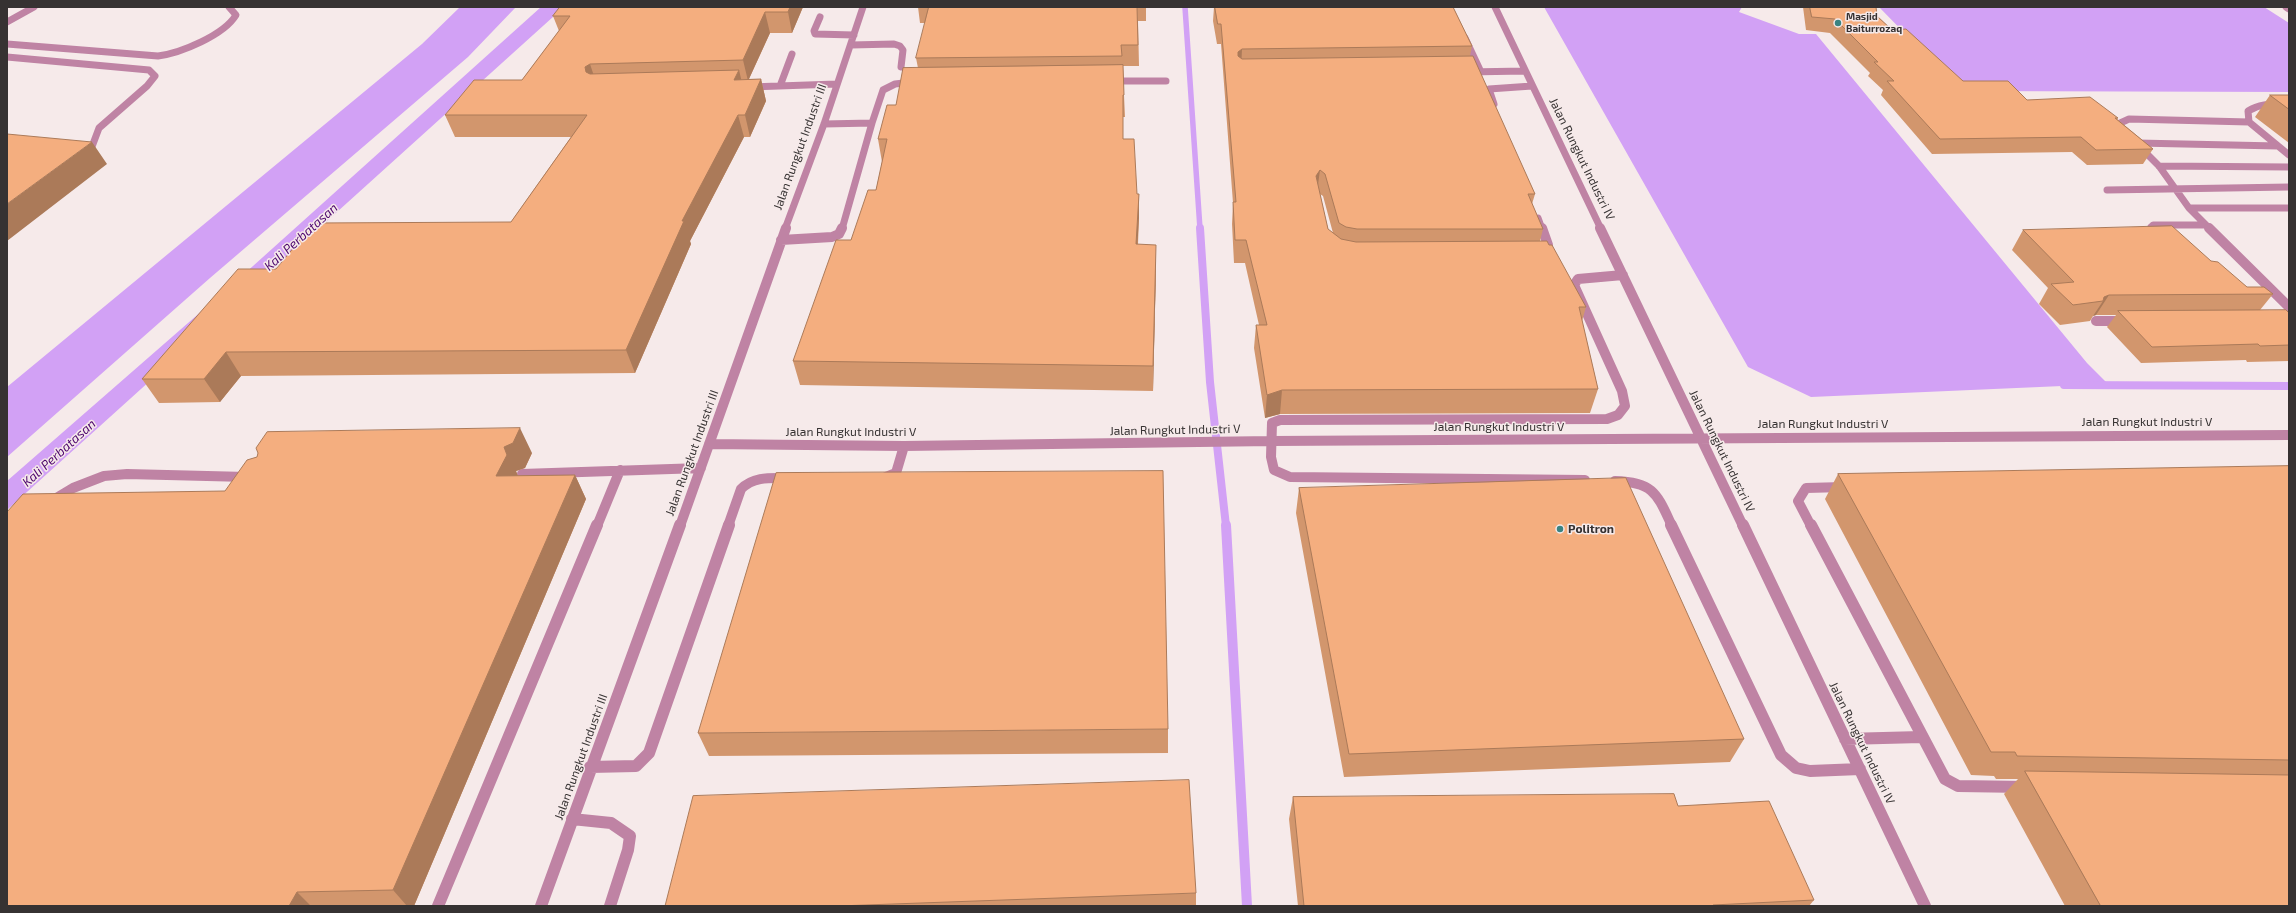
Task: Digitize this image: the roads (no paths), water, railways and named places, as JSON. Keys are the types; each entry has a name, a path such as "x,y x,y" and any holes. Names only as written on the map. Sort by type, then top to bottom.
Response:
{"street":[{"path":"7,22 34,7"},
{"path":"7,44 171,55 186,50 232,22 236,15 228,7"},
{"name":"Jalan Rungkut Industri III","path":"541,906 590,767 701,468 780,240 824,124 836,84 851,45 863,7"},
{"name":"Jalan Rungkut Industri IV","path":"1495,7 1925,906"},
{"path":"820,17 814,31 815,34 854,35"},
{"path":"1462,29 1481,72"},
{"path":"851,45 894,44 900,46 903,50 901,67"},
{"path":"780,86 792,54"},
{"path":"7,56 149,70 155,76 147,86 99,128 90,152"},
{"path":"1457,72 1525,71"},
{"path":"1104,81 1166,81"},
{"path":"780,240 832,237 839,234 883,90 895,84 923,82"},
{"path":"740,87 836,84"},
{"path":"1497,114 1489,88 1532,86"},
{"path":"2249,122 2248,111 2253,107 2264,104 2289,104"},
{"path":"2289,155 2249,122 2129,119 2118,124 2159,166 2189,208 2204,225 2289,307"},
{"path":"824,124 872,123"},
{"path":"2137,143 2278,146"},
{"path":"2159,166 2289,167"},
{"path":"2107,190 2289,187"},
{"path":"2189,208 2289,208"},
{"path":"1534,209 1548,245 1547,253 1538,258"},
{"path":"2166,244 2154,234 2151,226 2204,225"},
{"path":"1623,275 1578,279 1574,286 1622,391 1625,406 1618,415 1607,419 1280,420 1272,423 1271,456 1274,470 1290,477 1597,480 1638,483 1648,486 1657,495 1781,755 1796,768 1810,771 1860,769"},
{"path":"2096,321 2134,321"},
{"name":"Jalan Rungkut Industri V","path":"709,444 904,446 1272,441 2289,435"},
{"path":"871,477 893,476 896,473 904,446"},
{"path":"522,474 701,468"},
{"path":"438,906 620,470"},
{"path":"43,506 73,488 104,476 261,478"},
{"path":"590,767 636,766 649,753 741,489 747,482 758,478 803,478"},
{"path":"1854,487 1806,488 1802,492 1798,501 1921,737 1945,779 1951,784 1958,786 2035,787"},
{"path":"1845,739 1921,737"},
{"path":"572,819 606,822 623,827 630,836 628,850 610,906"}],"water":[{"name":"Kali Perbatasan","path":"460,7 516,7 468,57 210,278 7,457 7,387 422,44"},
{"name":"Kali Perbatasan","path":"541,7 564,7 7,510 7,481 243,275"},
{"path":"1544,7 1742,7 1739,12 1799,34 1816,34 2087,363 2108,384 1811,397 1748,367"},
{"path":"1879,7 2264,7 2289,23 2289,92 1961,91"}],"waterway":[{"path":"1185,7 1200,229"},
{"path":"1200,228 1210,382 1226,526"},
{"path":"2064,385 2289,386"},
{"path":"1226,525 1247,906"}],"place":[{"name":"Masjid Baiturrozaq","path":"1838,23"},
{"name":"Politron","path":"1560,529"}]}
